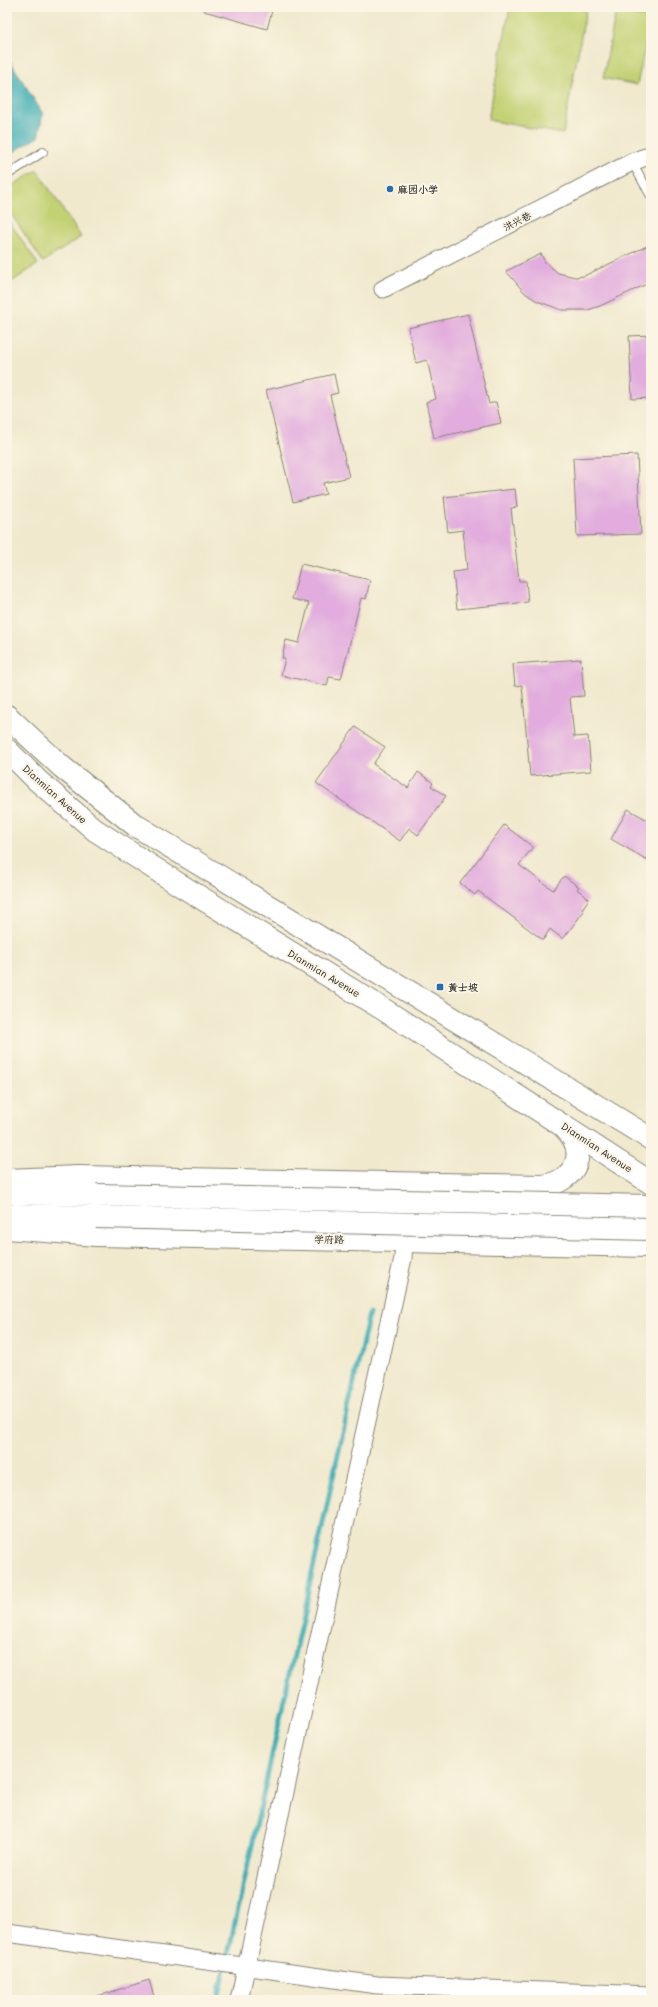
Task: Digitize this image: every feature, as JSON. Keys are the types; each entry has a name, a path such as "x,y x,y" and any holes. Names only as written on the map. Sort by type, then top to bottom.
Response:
{"main road":[{"path":"7,716 62,767 135,825 651,1139"},
{"name":"Dianmian Avenue","path":"7,750 38,781 95,830 180,886 383,1009 651,1183"},
{"path":"7,1180 78,1177 504,1186 550,1185 568,1176 576,1162 577,1151 571,1135 562,1125"},
{"path":"504,1186 513,1190 520,1198 524,1217 522,1227 517,1236 505,1243"},
{"path":"7,1193 651,1206"},
{"name":"学府路","path":"7,1215 651,1229"},
{"name":"学府路","path":"7,1228 96,1235 651,1246"}],"street":[{"name":"洪兴巷","path":"383,289 632,162 651,154"},
{"path":"239,2000 244,1966 401,1266 404,1241"},
{"path":"7,1933 377,1985 651,1995"}],"lane":[{"path":"7,175 43,152"},
{"path":"632,162 651,196"}],"green space":[{"path":"510,7 571,7 586,10 563,134 488,120"},
{"path":"616,11 651,18 637,85 603,78"},
{"path":"37,170 81,237 43,262 7,208 7,189"},
{"path":"7,218 38,264 7,285"}],"water":[{"path":"7,56 43,114 38,137 7,156"}],"building":[{"path":"204,7 273,7 267,29 204,11"},
{"path":"651,244 651,282 600,306 588,310 562,310 537,301 525,293 506,271 541,254 545,262 558,273 575,277 584,276"},
{"path":"468,314 489,404 496,402 501,423 434,438 426,402 436,399 427,360 416,363 408,328"},
{"path":"651,335 651,398 632,399 629,336"},
{"path":"334,374 338,393 330,395 349,477 323,483 326,494 293,502 266,390"},
{"path":"637,455 641,534 577,536 573,458"},
{"path":"515,489 517,507 511,508 519,581 526,581 528,602 457,609 453,572 467,570 463,530 448,532 444,497"},
{"path":"301,564 370,580 366,599 361,598 341,679 329,677 327,686 281,675 285,658 282,658 286,640 299,643 309,603 292,599"},
{"path":"581,659 584,696 570,697 574,737 588,736 591,771 530,776 522,685 515,686 513,664"},
{"path":"355,727 385,747 373,764 408,788 418,772 433,783 431,786 446,796 418,835 409,828 400,841 316,783"},
{"path":"628,809 651,822 651,862 611,839"},
{"path":"504,825 533,847 519,865 553,890 564,876 579,887 577,889 589,899 582,909 584,911 563,939 550,929 543,940 478,891 475,895 460,883"},
{"path":"149,1980 155,2000 95,2000 95,1997"}],"waterway":[{"path":"218,2000 369,1314"}],"place":[{"name":"麻园小学","path":"390,189"},
{"name":"黄士坡","path":"440,987"}]}
